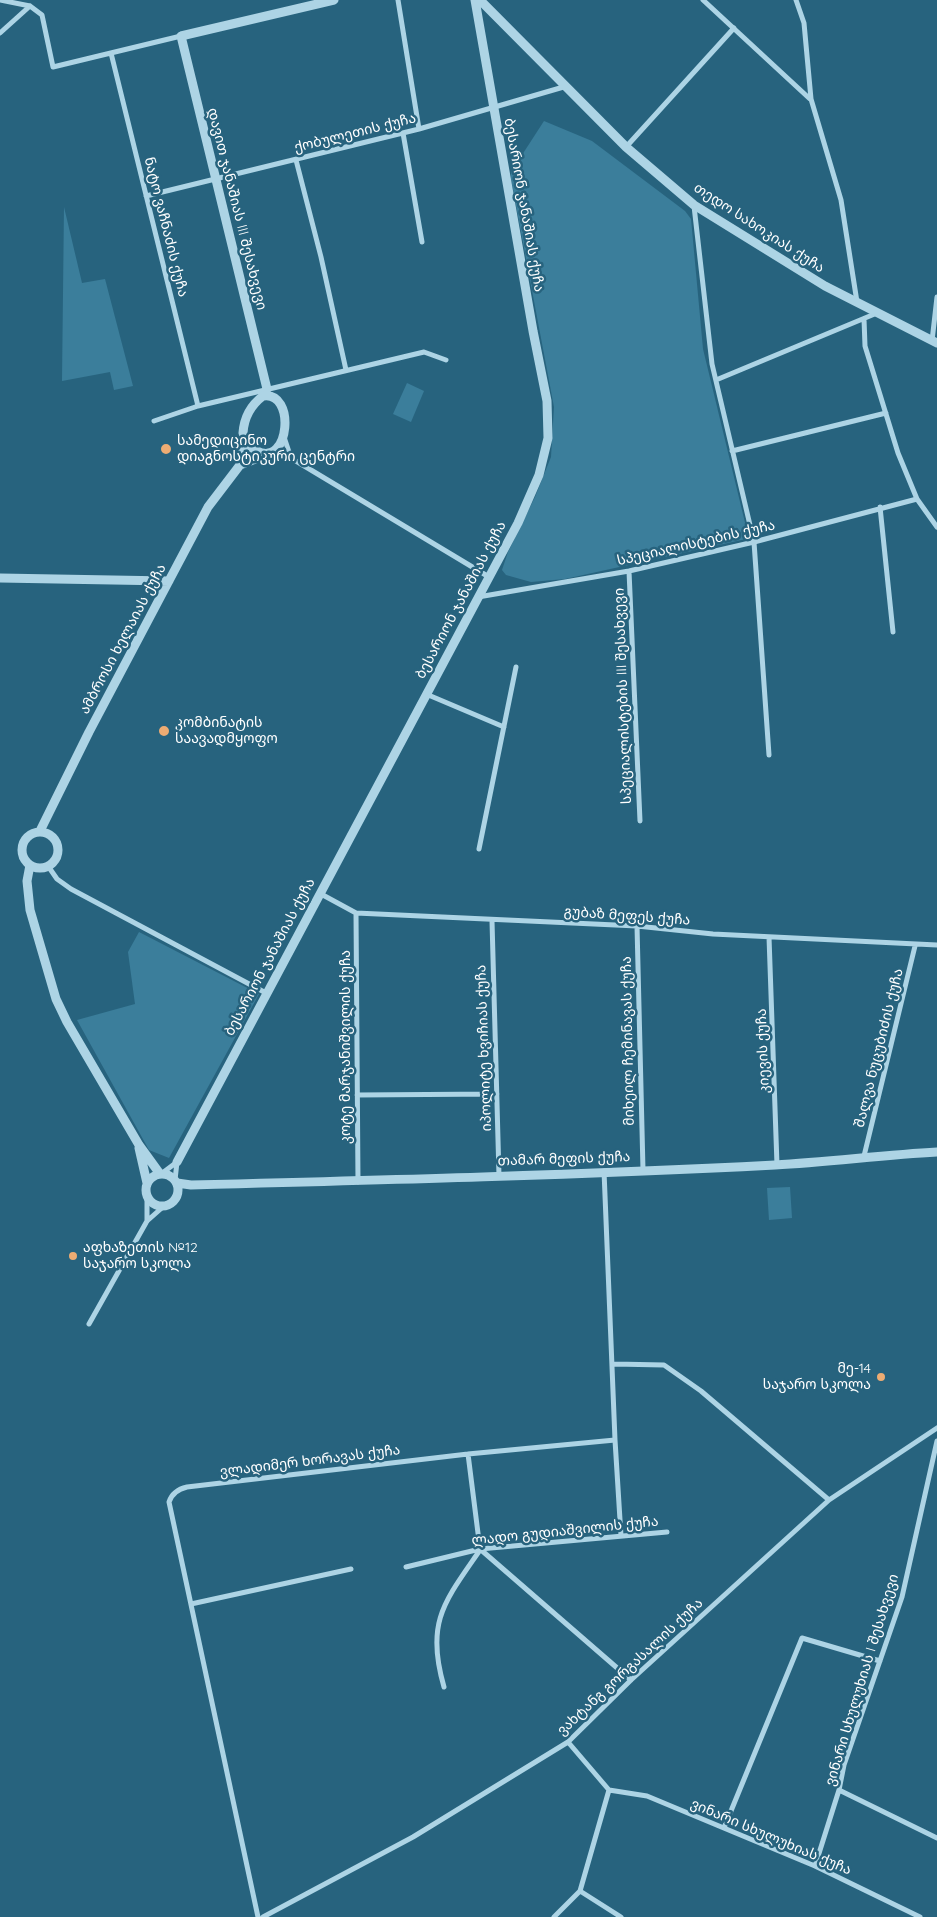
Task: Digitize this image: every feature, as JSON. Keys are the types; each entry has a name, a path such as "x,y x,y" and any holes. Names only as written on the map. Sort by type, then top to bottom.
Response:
{"street":[{"path":"0,0 30,6 42,15 53,67 334,0"},
{"path":"398,0 419,129"},
{"name":"ბესარიონ ჯანაშიას ქუჩა","path":"177,1162 518,523 540,475 548,438 547,401 493,109 475,0"},
{"name":"თედო სახოკიას ქუჩა","path":"480,0 626,147 694,205 824,286 935,342"},
{"path":"703,0 811,100"},
{"path":"796,0 804,23 811,100 841,200 857,302"},
{"path":"0,33 30,6"},
{"path":"626,147 734,28"},
{"name":"დავით ჯანაშიას III შესახვევი","path":"181,36 267,389"},
{"name":"ნატო ვაჩნაძის ქუჩა","path":"111,54 198,406"},
{"name":"ქობულეთის ქუჩა","path":"146,196 419,129 567,86"},
{"path":"403,133 422,242"},
{"path":"296,160 321,257 346,370"},
{"path":"694,205 712,364 754,542 769,755"},
{"path":"935,342 937,297"},
{"path":"716,380 877,313"},
{"path":"864,319 865,346 898,453 917,499 937,527"},
{"path":"154,421 198,406 424,352 446,360"},
{"path":"267,389 279,402 285,421 284,436 291,458"},
{"path":"240,466 244,437 243,428 247,416 256,401 267,389"},
{"path":"256,401 267,395 279,402"},
{"path":"732,451 886,413"},
{"path":"240,466 271,453 284,436"},
{"path":"244,437 256,451 291,458 489,577"},
{"name":"ამბროსი ხელაიას ქუჩა","path":"40,831 208,507 240,466"},
{"name":"სპეციალისტების ქუჩა","path":"478,598 629,571 754,542 917,499"},
{"path":"880,508 893,632"},
{"name":"სპეციალისტების III შესახვევი","path":"629,571 640,821"},
{"path":"0,578 170,580"},
{"path":"479,849 516,667"},
{"path":"426,694 504,726"},
{"path":"40,831 52,835 58,845 57,858 48,866 36,868 24,859 22,847 28,836 40,831"},
{"path":"30,865 27,881 30,910 56,999 67,1022 139,1145 161,1174 176,1182"},
{"path":"48,866 57,879 71,889 266,993"},
{"name":"გუბაზ მეფეს ქუჩა","path":"321,894 356,913 636,926 713,934 915,946 937,945"},
{"name":"კოტე მარჯანიშვილის ქუჩა","path":"356,913 358,1182"},
{"name":"იპოლიტე ხვიჩიას ქუჩა","path":"492,920 499,1176"},
{"name":"მიხეილ ჩემინავას ქუჩა","path":"636,926 643,1170"},
{"name":"კიევის ქუჩა","path":"770,937 777,1165"},
{"name":"შალვა ნუცუბიძის ქუჩა","path":"864,1156 915,946"},
{"path":"357,1095 497,1094"},
{"path":"139,1145 147,1183 147,1220"},
{"name":"თამარ მეფის ქუჩა","path":"176,1182 191,1185 358,1182 777,1165 864,1156 937,1152"},
{"path":"147,1183 152,1177 161,1174 177,1162"},
{"path":"175,1200 178,1192 176,1182 177,1162"},
{"path":"604,1171 614,1364 615,1440 621,1536"},
{"path":"89,1324 147,1220 164,1206 175,1200 191,1185"},
{"path":"147,1197 154,1204 164,1206"},
{"path":"614,1364 664,1365 701,1391 830,1500"},
{"name":"ვახტანგ გორგასალის ქუჩა","path":"263,1917 414,1837 568,1742 631,1680 830,1500 937,1428"},
{"name":"ვლადიმერ ხორავას ქუჩა","path":"258,1917 169,1502 177,1491 197,1486 468,1454 615,1440"},
{"name":"ვინარი სხულუხიას I შესახვევი","path":"815,1866 839,1790 844,1765 902,1597 937,1440"},
{"path":"444,1687 435,1645 437,1626 448,1597 480,1549 468,1454"},
{"name":"ლადო გუდიაშვილის ქუჩა","path":"406,1567 480,1549 667,1532"},
{"path":"480,1549 631,1680"},
{"path":"191,1604 351,1569"},
{"path":"724,1828 802,1638 880,1661"},
{"path":"554,1917 580,1891 609,1790 568,1742"},
{"name":"ვინარი სხულუხიას ქუჩა","path":"609,1790 647,1796 815,1866 920,1917"},
{"path":"839,1790 937,1838"},
{"path":"580,1891 621,1917"}],"shaded area":[{"path":"544,121 592,141 685,211 691,219 703,349 748,535 746,539 565,579 531,582 506,575 502,570 508,552 535,497 551,457 554,407 511,179 511,172"},
{"path":"64,207 82,283 105,279 133,386 114,390 110,372 62,381"},
{"path":"407,383 424,391 411,422 393,414"},
{"path":"139,932 259,994 169,1158 149,1150 77,1020 135,1004 128,952"},
{"path":"790,1187 792,1218 769,1220 767,1188"}],"place":[{"name":"სამედიცინო დიაგნოსტიკური ცენტრი","path":"166,449"},
{"name":"კომბინატის საავადმყოფო","path":"164,731"},
{"name":"აფხაზეთის №12 საჯარო სკოლა","path":"73,1256"},
{"name":"მე-14 საჯარო სკოლა","path":"881,1377"}]}
